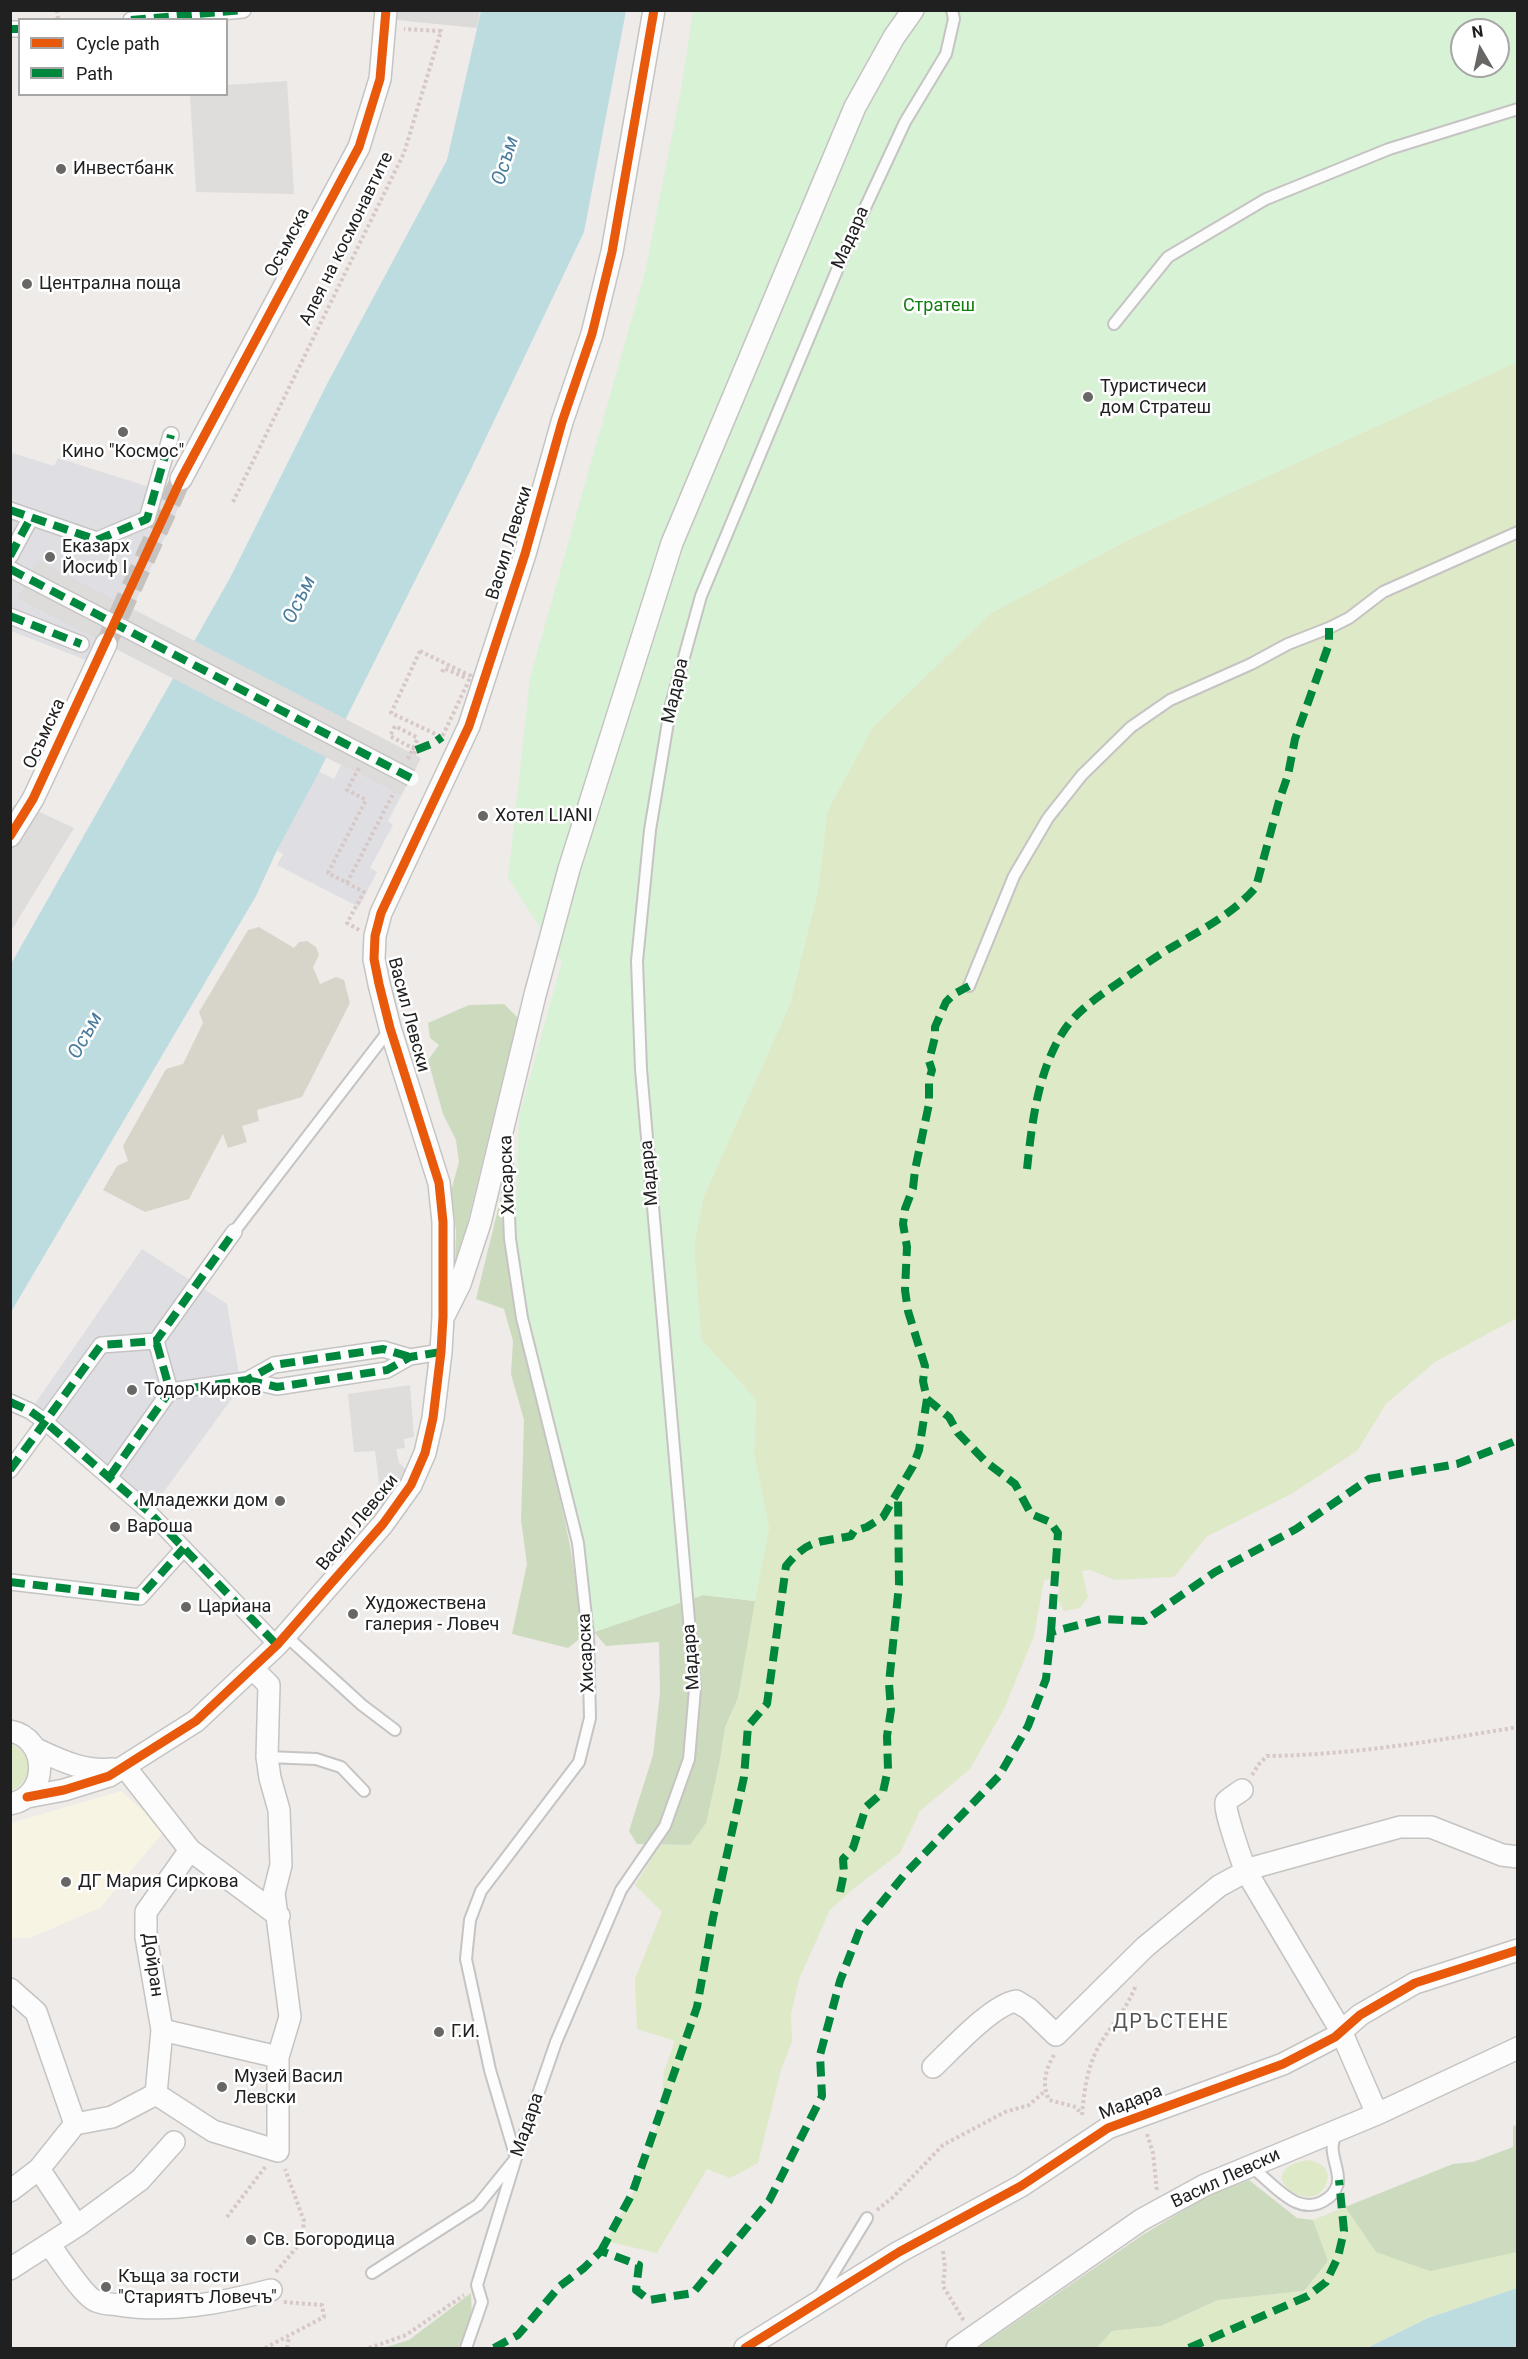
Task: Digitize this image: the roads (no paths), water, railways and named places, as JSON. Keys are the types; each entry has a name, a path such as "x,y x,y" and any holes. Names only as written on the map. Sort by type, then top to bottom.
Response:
{"street":[{"path":"153,18 243,10"},
{"name":"Васил Левски","path":"19,1801 93,1782 125,1767 196,1721 281,1640 383,1524 411,1485 424,1453 434,1418 443,1317 443,1242 439,1183 390,1028 374,959 375,936 381,913 469,726 525,554 562,422 592,334 612,252 654,10"},
{"path":"443,1317 460,1284 480,1223 505,1114 569,869 672,543 855,107 894,37 913,10"},
{"name":"Осъмска","path":"181,478 359,147 380,79 385,19"},
{"path":"10,510 97,540 147,519 171,435"},
{"path":"10,556 31,517"},
{"path":"10,569 406,775"},
{"path":"10,616 81,644"},
{"name":"Осъмска","path":"10,836 33,799 105,644"},
{"path":"156,1341 234,1232"},
{"path":"156,1341 170,1391"},
{"path":"10,1470 101,1345 156,1341"},
{"path":"110,1476 170,1391 247,1380 274,1365 383,1349 410,1357"},
{"path":"247,1380 277,1387 387,1370 410,1357 441,1352"},
{"path":"10,1402 44,1421 110,1476 281,1640"},
{"path":"10,1582 140,1597 184,1548"},
{"path":"10,2191 39,2169 75,2124 112,2117 156,2094 213,2131 278,2151 278,2057 290,2017 279,1916 274,1893 281,1865 280,1821 267,1757 269,1685 252,1668"},
{"path":"21,1735 77,1767 102,1770 125,1767 189,1850 279,1916"},
{"path":"19,1801 35,1789 40,1778 41,1767 21,1735"},
{"path":"1242,1791 1226,1802 1225,1806 1237,1851 1246,1871 1341,2031 1377,2114"},
{"path":"933,2067 969,2032 1005,2002 1016,2001 1029,2009 1056,2035 1136,1956 1219,1886 1246,1871 1400,1827 1431,1827 1502,1855 1518,1857"},
{"name":"Дойран","path":"156,2094 162,2031 146,1937 146,1912 189,1850"},
{"name":"Мадара","path":"745,2349 899,2252 1021,2186 1108,2128 1283,2064 1335,2037 1360,2015 1415,1983 1518,1950"},
{"path":"10,1989 36,2012 75,2124"},
{"path":"162,2031 278,2057"},
{"name":"Васил Левски","path":"957,2349 1141,2220 1205,2185 1377,2114 1518,2048"},
{"path":"10,2269 77,2226 140,2180 174,2142"},
{"path":"39,2169 77,2226"},
{"path":"49,2244 94,2301 137,2308 195,2306 271,2290"}],"lane":[{"name":"Мадара","path":"466,2349 482,2302 477,2285 516,2158 556,2042 621,1890 665,1826 689,1759 695,1689 642,1080 637,961 650,830 671,704 701,596 844,250 905,122 946,54 954,19 952,10"},
{"path":"1114,324 1168,258 1266,199 1389,148 1518,109"},
{"path":"969,986 1014,876 1048,818 1082,775 1131,727 1170,700 1349,618 1383,592 1518,532"},
{"path":"234,1232 390,1028"},
{"name":"Хисарска","path":"505,1114 510,1239 522,1318 578,1543 588,1635 590,1718 579,1762 481,1890 470,1920 466,1959 490,2070 516,2158"},
{"path":"281,1640 395,1730"},
{"path":"267,1757 316,1759 341,1767 364,1791"},
{"path":"1250,2166 1266,2177 1284,2196 1297,2204 1309,2206 1322,2203 1333,2194 1339,2180 1331,2148 1333,2139 1340,2129"},
{"path":"372,2273 478,2205 516,2158"},
{"path":"814,2305 867,2218"}],"water":[{"name":"Осъм","path":"481,11 626,11 584,232 471,469 318,774 278,848 256,896 11,1312 11,964 230,578 327,384 447,160"},
{"path":"1517,2288 1517,2348 1367,2348 1428,2318"}],"tunnel":[{"path":"106,644 181,479"}],"place":[{"name":"Инвестбанк","path":"61,169"},
{"name":"Централна поща","path":"27,284"},
{"name":"Туристичеси дом Стратеш","path":"1088,397"},
{"name":"Кино \"Космос\"","path":"123,432"},
{"name":"Еказарх Йосиф I","path":"50,557"},
{"name":"Хотел LIANI","path":"483,816"},
{"name":"Тодор Кирков","path":"132,1390"},
{"name":"Младежки дом","path":"280,1501"},
{"name":"Вароша","path":"115,1527"},
{"name":"Цариана","path":"186,1607"},
{"name":"Художествена галерия - Ловеч","path":"353,1614"},
{"name":"ДГ Мария Сиркова","path":"66,1882"},
{"name":"Г.И.","path":"439,2032"},
{"name":"Музей Васил Левски","path":"222,2087"},
{"name":"Св. Богородица","path":"251,2240"},
{"name":"Къща за гости \"Стариятъ Ловечъ\"","path":"106,2287"}],"district":[{"name":"ДРЪСТЕНЕ","path":"1171,2023"}],"park label":[{"name":"Стратеш","path":"939,306"}]}
